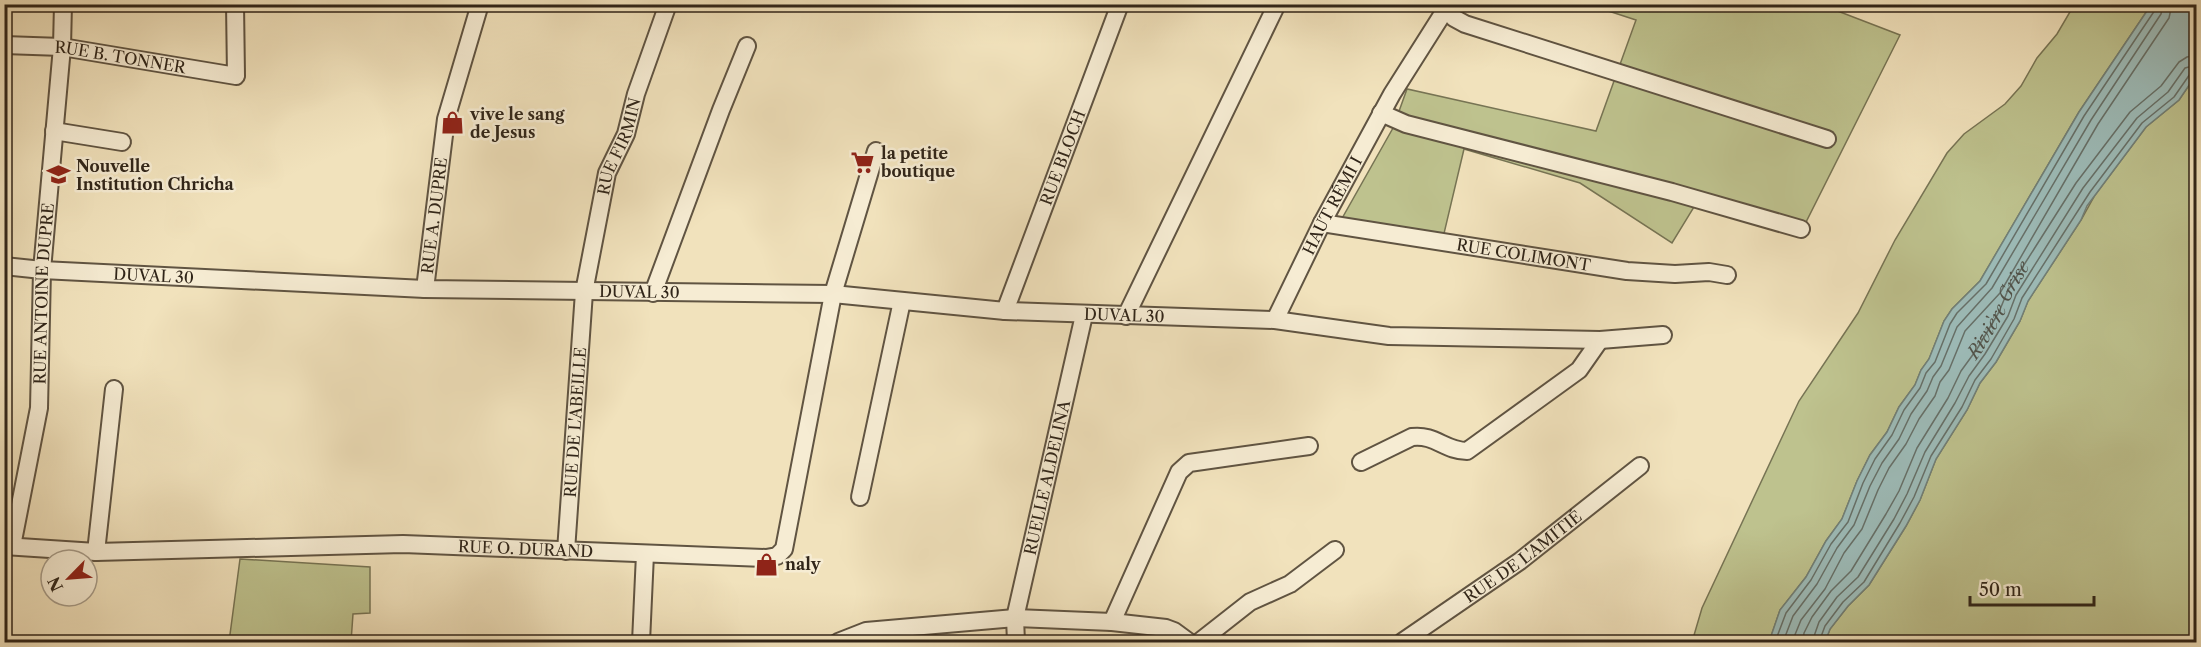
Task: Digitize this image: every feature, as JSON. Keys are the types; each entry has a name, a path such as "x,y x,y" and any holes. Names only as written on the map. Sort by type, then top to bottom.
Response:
{"street":[{"name":"RUE ANTOINE DUPRE","path":"8,546 39,408 42,270 62,47 63,4"},
{"name":"RUE B. TONNER","path":"4,45 62,47 236,76 235,4"},
{"name":"RUE A. DUPRE","path":"425,289 446,119 480,4"},
{"name":"RUE FIRMIN","path":"584,292 606,174 626,134 636,94 669,4"},
{"name":"RUE BLOCH","path":"1005,311 1120,4"},
{"path":"1125,316 1277,4"},
{"path":"1447,6 1454,18 1465,24 1827,139"},
{"name":"HAUT RÉMI I","path":"1275,320 1322,223 1381,113 1447,6"},
{"path":"653,293 747,46"},
{"path":"1381,113 1406,124 1672,192 1801,229"},
{"path":"54,131 122,142"},
{"path":"833,294 876,151"},
{"name":"RUE COLIMONT","path":"1322,223 1627,271 1675,274 1709,272 1727,275"},
{"name":"DUVAL 30","path":"4,266 42,270 425,289 833,294 1005,311 1275,320 1389,336 1600,340 1663,335"},
{"name":"RUE DE L'ABEILLE","path":"566,551 584,292"},
{"name":"RUE O. DURAND","path":"99,552 403,544 766,558 777,555 784,549 833,294"},
{"path":"860,497 902,301"},
{"name":"RUELLE ALDELINA","path":"1016,642 1015,618 1084,315"},
{"path":"1361,462 1412,437 1421,436 1430,437 1449,448 1467,451 1579,370 1600,340"},
{"path":"96,548 114,389"},
{"path":"1112,622 1179,472 1185,466 1189,463 1309,446"},
{"name":"RUE DE L'AMITIÉ","path":"1402,642 1520,561 1640,466"},
{"name":"RUE O. DURAND","path":"8,546 39,548"},
{"path":"1199,642 1250,602 1290,584 1335,550"},
{"path":"640,642 645,554"},
{"path":"838,642 866,632 1015,618 1112,622 1166,628 1189,642"}],"green space":[{"path":"1590,5 1822,5 1900,35 1805,224 1700,197 1672,243 1580,183 1464,149 1442,242 1340,222 1393,128 1407,89 1596,131 1636,20"},
{"path":"2074,5 2151,5 2079,112 1980,281 1952,309 1944,321 1929,359 1921,370 1915,385 1899,407 1887,432 1870,455 1842,519 1826,541 1806,577 1780,610 1769,642 1692,642 1702,608 1799,401 1858,313 1895,240 1947,153 1964,134 2005,104 2021,86 2037,58 2057,34"},
{"path":"2196,75 2196,642 1825,642 1830,629 1869,585 1906,526 1920,500 1936,459 1967,410 1980,383 1996,362 2020,321 2028,301 2095,195 2146,127 2179,100"},
{"path":"240,559 370,567 370,613 353,614 351,642 229,642"}],"water":[{"name":"Rivière Grise","path":"2151,5 2196,5 2196,75 2179,100 2146,127 2087,206 2081,220 2028,301 2020,321 1996,362 1980,383 1967,410 1936,459 1920,500 1869,585 1830,629 1825,642 1769,642 1780,610 1806,577 1826,541 1842,519 1870,455 1887,432 1899,407 1915,385 1921,370 1929,359 1944,321 1952,309 1980,281 2079,112"}],"place":[{"name":"vive le sang de Jesus","path":"452,123"},
{"name":"la petite boutique","path":"863,162"},
{"name":"Nouvelle Institution Chricha","path":"58,175"},
{"name":"naly","path":"767,564"}]}
